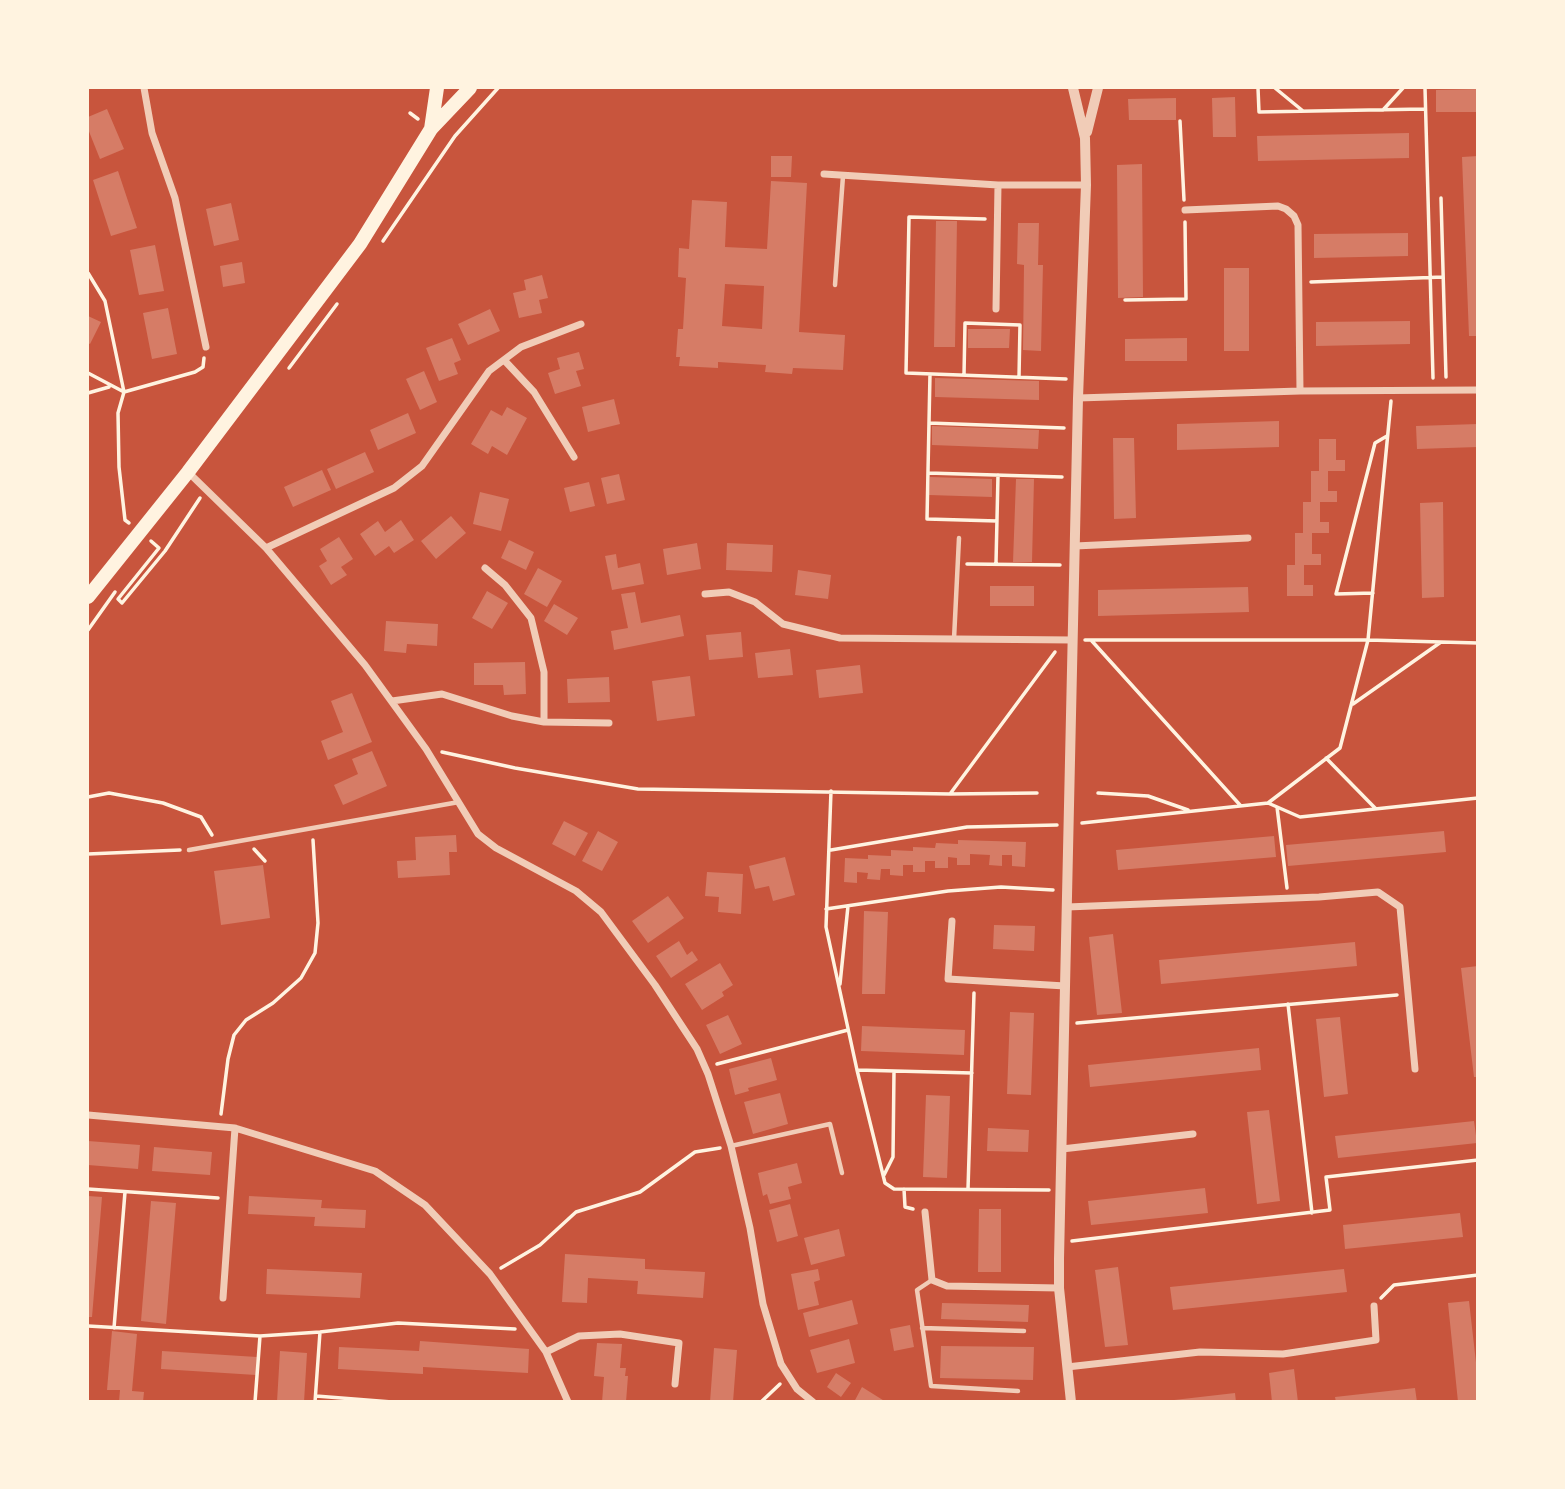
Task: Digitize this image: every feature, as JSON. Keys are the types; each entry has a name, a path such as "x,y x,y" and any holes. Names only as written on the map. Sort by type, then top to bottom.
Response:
{"main road":[{"path":"431,129 437,88"},
{"path":"88,597 188,472 360,244 431,129 470,88"}],"street":[{"path":"144,88 152,133 175,198 206,347"},
{"path":"1071,1402 1059,1288 1069,824 1068,640 1075,546 1087,185 1086,138 1073,88"},
{"path":"1086,138 1098,88"},
{"path":"824,174 998,185 1087,185"},
{"path":"996,309 998,185"},
{"path":"1185,209 1278,206 1294,216 1298,225 1300,391"},
{"path":"266,548 394,488 422,466 489,371 521,347 581,324"},
{"path":"505,361 534,392 573,457"},
{"path":"1078,398 1300,391 1478,390"},
{"path":"188,472 266,548 365,665 426,749 478,834 496,848 576,891 601,912 675,1016 697,1049 731,1146 750,1228 763,1304 781,1364 788,1377 813,1402"},
{"path":"1075,546 1248,538"},
{"path":"485,568 505,585 531,618 544,672 544,722"},
{"path":"705,594 729,592 755,601 783,624 841,638 1068,640"},
{"path":"392,701 442,694 512,716 544,722 609,723"},
{"path":"1067,907 1288,899 1378,892 1400,907 1415,1069"},
{"path":"952,921 948,979 1065,986"},
{"path":"88,1115 235,1128 375,1171 425,1205 490,1274 546,1352 568,1402"},
{"path":"223,1298 235,1128"},
{"path":"1062,1149 1193,1134"},
{"path":"925,1212 932,1280 947,1286 1059,1288"},
{"path":"1068,1367 1200,1352 1283,1354 1376,1340 1374,1306"},
{"path":"546,1352 579,1336 620,1334 679,1343 676,1384"}],"lane":[{"path":"835,285 843,176"},
{"path":"954,639 959,538"},
{"path":"189,850 459,802"},
{"path":"731,1146 830,1124 842,1173"},
{"path":"932,1280 917,1290 931,1387 1018,1391"},
{"path":"922,1328 1024,1331"}],"path":[{"path":"1258,88 1259,112 1425,109"},
{"path":"1275,88 1303,111"},
{"path":"1383,110 1403,88"},
{"path":"1425,88 1433,390"},
{"path":"1125,300 1186,299 1180,121"},
{"path":"1441,198 1446,390"},
{"path":"998,219 909,217 906,373 1079,379"},
{"path":"88,273 105,301 124,392 118,413 119,467"},
{"path":"1299,282 1443,277"},
{"path":"964,375 965,323 1020,325 1019,377"},
{"path":"88,373 124,392 195,372 202,367"},
{"path":"930,374 927,519 997,521"},
{"path":"88,393 111,386"},
{"path":"1268,803 1340,748 1368,640 1392,390"},
{"path":"929,423 1077,428"},
{"path":"1373,593 1336,594 1375,443 1387,436"},
{"path":"928,472 1076,477"},
{"path":"996,564 998,475"},
{"path":"122,603 164,551 205,489"},
{"path":"958,564 1074,565"},
{"path":"950,794 1068,640 1368,640 1478,643"},
{"path":"1091,640 1241,806"},
{"path":"1351,705 1443,641"},
{"path":"426,749 515,768 638,789 1037,793"},
{"path":"1326,758 1376,809"},
{"path":"831,791 831,850 826,927 885,1184 894,1189 1061,1190"},
{"path":"88,797 109,793 163,803 201,817 218,845"},
{"path":"1098,793 1148,796 1191,811"},
{"path":"831,850 967,827 1069,824 1268,803 1300,817 1478,798"},
{"path":"1277,807 1288,899"},
{"path":"219,1126 234,1035 246,1020 273,1003 301,978 315,953 318,923 313,839"},
{"path":"88,854 189,850"},
{"path":"826,909 948,891 1001,887 1067,891"},
{"path":"839,989 848,906"},
{"path":"968,1189 975,980"},
{"path":"1064,1024 1408,994"},
{"path":"1288,1004 1312,1213"},
{"path":"705,1068 848,1030"},
{"path":"857,1070 972,1073"},
{"path":"883,1177 893,1157 894,1071"},
{"path":"490,1274 540,1245 576,1212 639,1192 695,1152 731,1146"},
{"path":"1060,1242 1330,1210 1326,1177 1478,1160"},
{"path":"88,1189 231,1199"},
{"path":"904,1189 905,1207 925,1212"},
{"path":"114,1328 125,1192"},
{"path":"1374,1306 1394,1285 1478,1275"},
{"path":"88,1326 260,1336 398,1323 530,1330"},
{"path":"320,1332 315,1399 392,1402"},
{"path":"255,1402 260,1336"},
{"path":"761,1402 788,1377"}],"building":[{"path":"1478,89 1478,112 1436,112 1436,90"},
{"path":"1235,97 1236,137 1213,137 1212,98"},
{"path":"1176,98 1176,120 1129,120 1128,99"},
{"path":"107,109 124,149 100,159 88,129 88,117"},
{"path":"1409,133 1409,158 1258,161 1257,136"},
{"path":"771,156 792,156 791,177 771,177"},
{"path":"1478,156 1478,336 1469,336 1462,157"},
{"path":"1142,164 1143,297 1118,298 1117,165"},
{"path":"118,171 137,228 111,236 93,180"},
{"path":"771,181 807,183 799,332 845,335 843,370 793,368 792,374 765,372 766,365 718,362 718,368 679,366 680,357 676,357 678,329 683,329 686,278 678,277 679,248 689,249 692,200 727,202 725,247 767,249","holes":["725,284 764,286 762,329 722,326"]},
{"path":"231,203 239,240 214,246 206,209"},
{"path":"936,221 957,221 955,347 934,347"},
{"path":"1018,223 1039,223 1038,265 1043,265 1041,351 1023,350 1024,265 1017,264"},
{"path":"1408,233 1408,256 1314,258 1314,234"},
{"path":"155,245 164,291 139,295 130,250"},
{"path":"242,262 245,283 223,287 220,266"},
{"path":"1224,268 1249,268 1249,351 1224,351"},
{"path":"542,275 548,298 539,300 542,313 519,318 513,293 526,290 524,280"},
{"path":"168,308 177,354 152,359 143,313"},
{"path":"490,309 500,331 468,345 458,324"},
{"path":"88,316 101,322 90,344 88,343"},
{"path":"1410,321 1410,344 1316,346 1316,322"},
{"path":"968,329 1010,329 1009,348 968,348"},
{"path":"452,338 461,360 454,363 458,374 439,381 426,348"},
{"path":"1187,338 1187,361 1125,361 1125,339"},
{"path":"579,352 584,369 576,371 581,386 555,394 548,373 560,369 557,358"},
{"path":"424,371 437,402 420,410 406,379"},
{"path":"935,378 1039,381 1039,400 935,397"},
{"path":"614,399 620,424 588,432 582,407"},
{"path":"507,407 527,418 507,455 492,446 488,454 471,444 491,410 502,416"},
{"path":"408,413 416,433 378,450 370,430"},
{"path":"1279,421 1279,447 1177,450 1177,424"},
{"path":"1478,424 1478,447 1417,449 1416,426"},
{"path":"932,426 1039,430 1038,449 932,445"},
{"path":"1113,438 1134,438 1136,518 1114,519"},
{"path":"1319,439 1336,439 1336,460 1345,460 1345,471 1328,471 1328,491 1337,491 1337,502 1320,502 1320,522 1329,522 1329,533 1312,533 1312,554 1321,554 1321,565 1304,565 1304,585 1313,585 1313,596 1287,596 1287,565 1295,565 1295,533 1303,533 1303,502 1311,502 1311,471 1319,471"},
{"path":"365,452 374,472 336,489 327,469"},
{"path":"322,470 331,490 293,507 284,487"},
{"path":"619,474 625,500 607,504 601,478"},
{"path":"930,477 992,479 992,497 929,495"},
{"path":"1016,479 1034,479 1032,562 1013,562"},
{"path":"589,482 595,506 570,512 564,488"},
{"path":"480,492 509,499 501,531 473,524"},
{"path":"1443,502 1444,597 1422,598 1420,503"},
{"path":"451,516 466,533 436,559 421,541"},
{"path":"401,520 414,540 394,553 389,546 375,556 360,534 378,521 385,532"},
{"path":"339,537 353,559 341,567 347,575 331,585 319,566 327,561 320,549"},
{"path":"509,540 534,552 526,570 501,558"},
{"path":"697,543 701,569 667,575 663,549"},
{"path":"727,543 773,545 772,572 726,570"},
{"path":"616,554 618,568 640,563 644,584 612,590 605,556"},
{"path":"538,568 562,581 547,607 524,594"},
{"path":"798,570 831,575 828,599 795,595"},
{"path":"990,586 1034,586 1034,606 990,606"},
{"path":"1248,587 1249,612 1098,616 1098,590"},
{"path":"487,591 508,603 492,629 472,618"},
{"path":"635,592 641,623 680,615 684,636 614,650 611,631 628,628 621,594"},
{"path":"554,604 578,618 567,635 544,621"},
{"path":"386,621 438,624 437,646 407,644 406,653 384,651"},
{"path":"741,632 743,657 709,660 706,635"},
{"path":"790,649 793,675 758,678 755,653"},
{"path":"525,662 526,694 504,695 503,685 474,685 474,663"},
{"path":"860,665 863,693 819,698 816,670"},
{"path":"690,676 695,716 657,721 652,681"},
{"path":"609,677 610,702 568,703 567,679"},
{"path":"352,693 372,742 328,760 321,741 343,732 331,701"},
{"path":"372,751 387,786 343,805 334,785 358,774 352,759"},
{"path":"564,821 588,833 575,856 552,844"},
{"path":"598,831 618,842 602,871 582,861"},
{"path":"1444,831 1446,852 1288,866 1286,845"},
{"path":"456,835 457,852 449,852 450,875 398,878 397,861 416,860 415,837"},
{"path":"1274,836 1276,857 1118,870 1116,850"},
{"path":"958,840 1026,842 1025,867 1012,866 1012,855 1002,855 1002,866 989,865 990,855 970,854 970,865 957,865 957,858 948,857 948,868 935,868 935,861 925,861 925,872 913,872 913,865 903,865 903,876 890,875 890,869 881,869 880,880 867,879 868,873 857,872 857,883 844,882 845,858 891,856 891,850 935,848 936,843 958,844"},
{"path":"785,857 795,895 773,901 769,886 755,889 749,866"},
{"path":"263,865 270,918 221,925 214,871"},
{"path":"707,872 743,874 741,914 718,912 719,897 705,896"},
{"path":"668,896 684,918 648,943 632,921"},
{"path":"864,911 888,912 885,994 862,994"},
{"path":"994,925 1035,926 1034,951 993,949"},
{"path":"1113,934 1122,1013 1097,1015 1089,937"},
{"path":"679,941 687,955 692,951 698,960 671,978 656,956"},
{"path":"1355,942 1357,966 1161,984 1159,960"},
{"path":"720,963 733,985 722,992 724,996 702,1010 685,984"},
{"path":"1478,966 1478,1077 1474,1077 1461,968"},
{"path":"1010,1012 1034,1013 1031,1095 1007,1094"},
{"path":"728,1015 742,1044 720,1054 706,1025"},
{"path":"1340,1017 1348,1094 1324,1097 1316,1019"},
{"path":"862,1026 965,1030 964,1055 861,1051"},
{"path":"1259,1048 1261,1070 1090,1087 1088,1065"},
{"path":"771,1058 777,1080 748,1088 749,1091 735,1095 729,1069"},
{"path":"780,1093 788,1124 753,1134 744,1102"},
{"path":"926,1095 950,1096 947,1178 923,1177"},
{"path":"1269,1110 1280,1201 1257,1204 1247,1112"},
{"path":"1474,1121 1477,1143 1338,1158 1335,1136"},
{"path":"988,1128 1029,1130 1028,1152 987,1151"},
{"path":"88,1141 140,1145 138,1169 88,1165"},
{"path":"154,1147 212,1152 210,1175 152,1171"},
{"path":"797,1163 802,1183 788,1187 791,1199 770,1204 767,1194 763,1196 758,1173"},
{"path":"1205,1188 1208,1213 1091,1225 1088,1201"},
{"path":"88,1196 102,1197 92,1317 88,1317"},
{"path":"249,1196 322,1200 321,1208 366,1210 365,1228 314,1226 315,1217 248,1214"},
{"path":"151,1201 176,1203 166,1324 141,1321"},
{"path":"790,1204 798,1236 777,1242 769,1210"},
{"path":"979,1209 1001,1209 1001,1272 978,1272"},
{"path":"1460,1213 1463,1237 1345,1249 1343,1225"},
{"path":"839,1229 845,1256 811,1265 804,1238"},
{"path":"565,1254 645,1259 645,1269 705,1272 703,1298 637,1294 638,1281 588,1278 587,1303 562,1302"},
{"path":"1118,1267 1128,1345 1105,1347 1095,1270"},
{"path":"267,1269 362,1273 360,1298 266,1294"},
{"path":"818,1269 820,1280 814,1282 819,1305 798,1310 791,1274"},
{"path":"1344,1269 1347,1292 1173,1310 1170,1287"},
{"path":"852,1300 858,1324 809,1337 803,1313"},
{"path":"1469,1301 1478,1402 1458,1402 1448,1303"},
{"path":"942,1303 1029,1305 1028,1322 941,1319"},
{"path":"910,1325 914,1347 894,1351 890,1329"},
{"path":"112,1331 137,1334 132,1391 144,1392 143,1402 119,1402 120,1390 107,1390"},
{"path":"849,1339 855,1363 817,1373 810,1350"},
{"path":"420,1341 529,1349 528,1373 423,1367 423,1374 338,1369 339,1347 419,1351"},
{"path":"597,1343 622,1344 620,1368 626,1368 625,1376 628,1376 626,1402 602,1402 604,1377 594,1376"},
{"path":"941,1346 1034,1347 1033,1380 940,1378"},
{"path":"714,1348 737,1350 733,1402 710,1402"},
{"path":"162,1351 257,1357 256,1375 161,1369"},
{"path":"280,1351 307,1353 304,1402 277,1402"},
{"path":"1294,1369 1298,1402 1272,1402 1269,1373"},
{"path":"836,1373 851,1383 841,1397 827,1387"},
{"path":"862,1387 886,1402 854,1402"},
{"path":"1415,1388 1417,1402 1336,1402 1335,1397"},
{"path":"1235,1393 1236,1402 1174,1402 1174,1400"}]}
